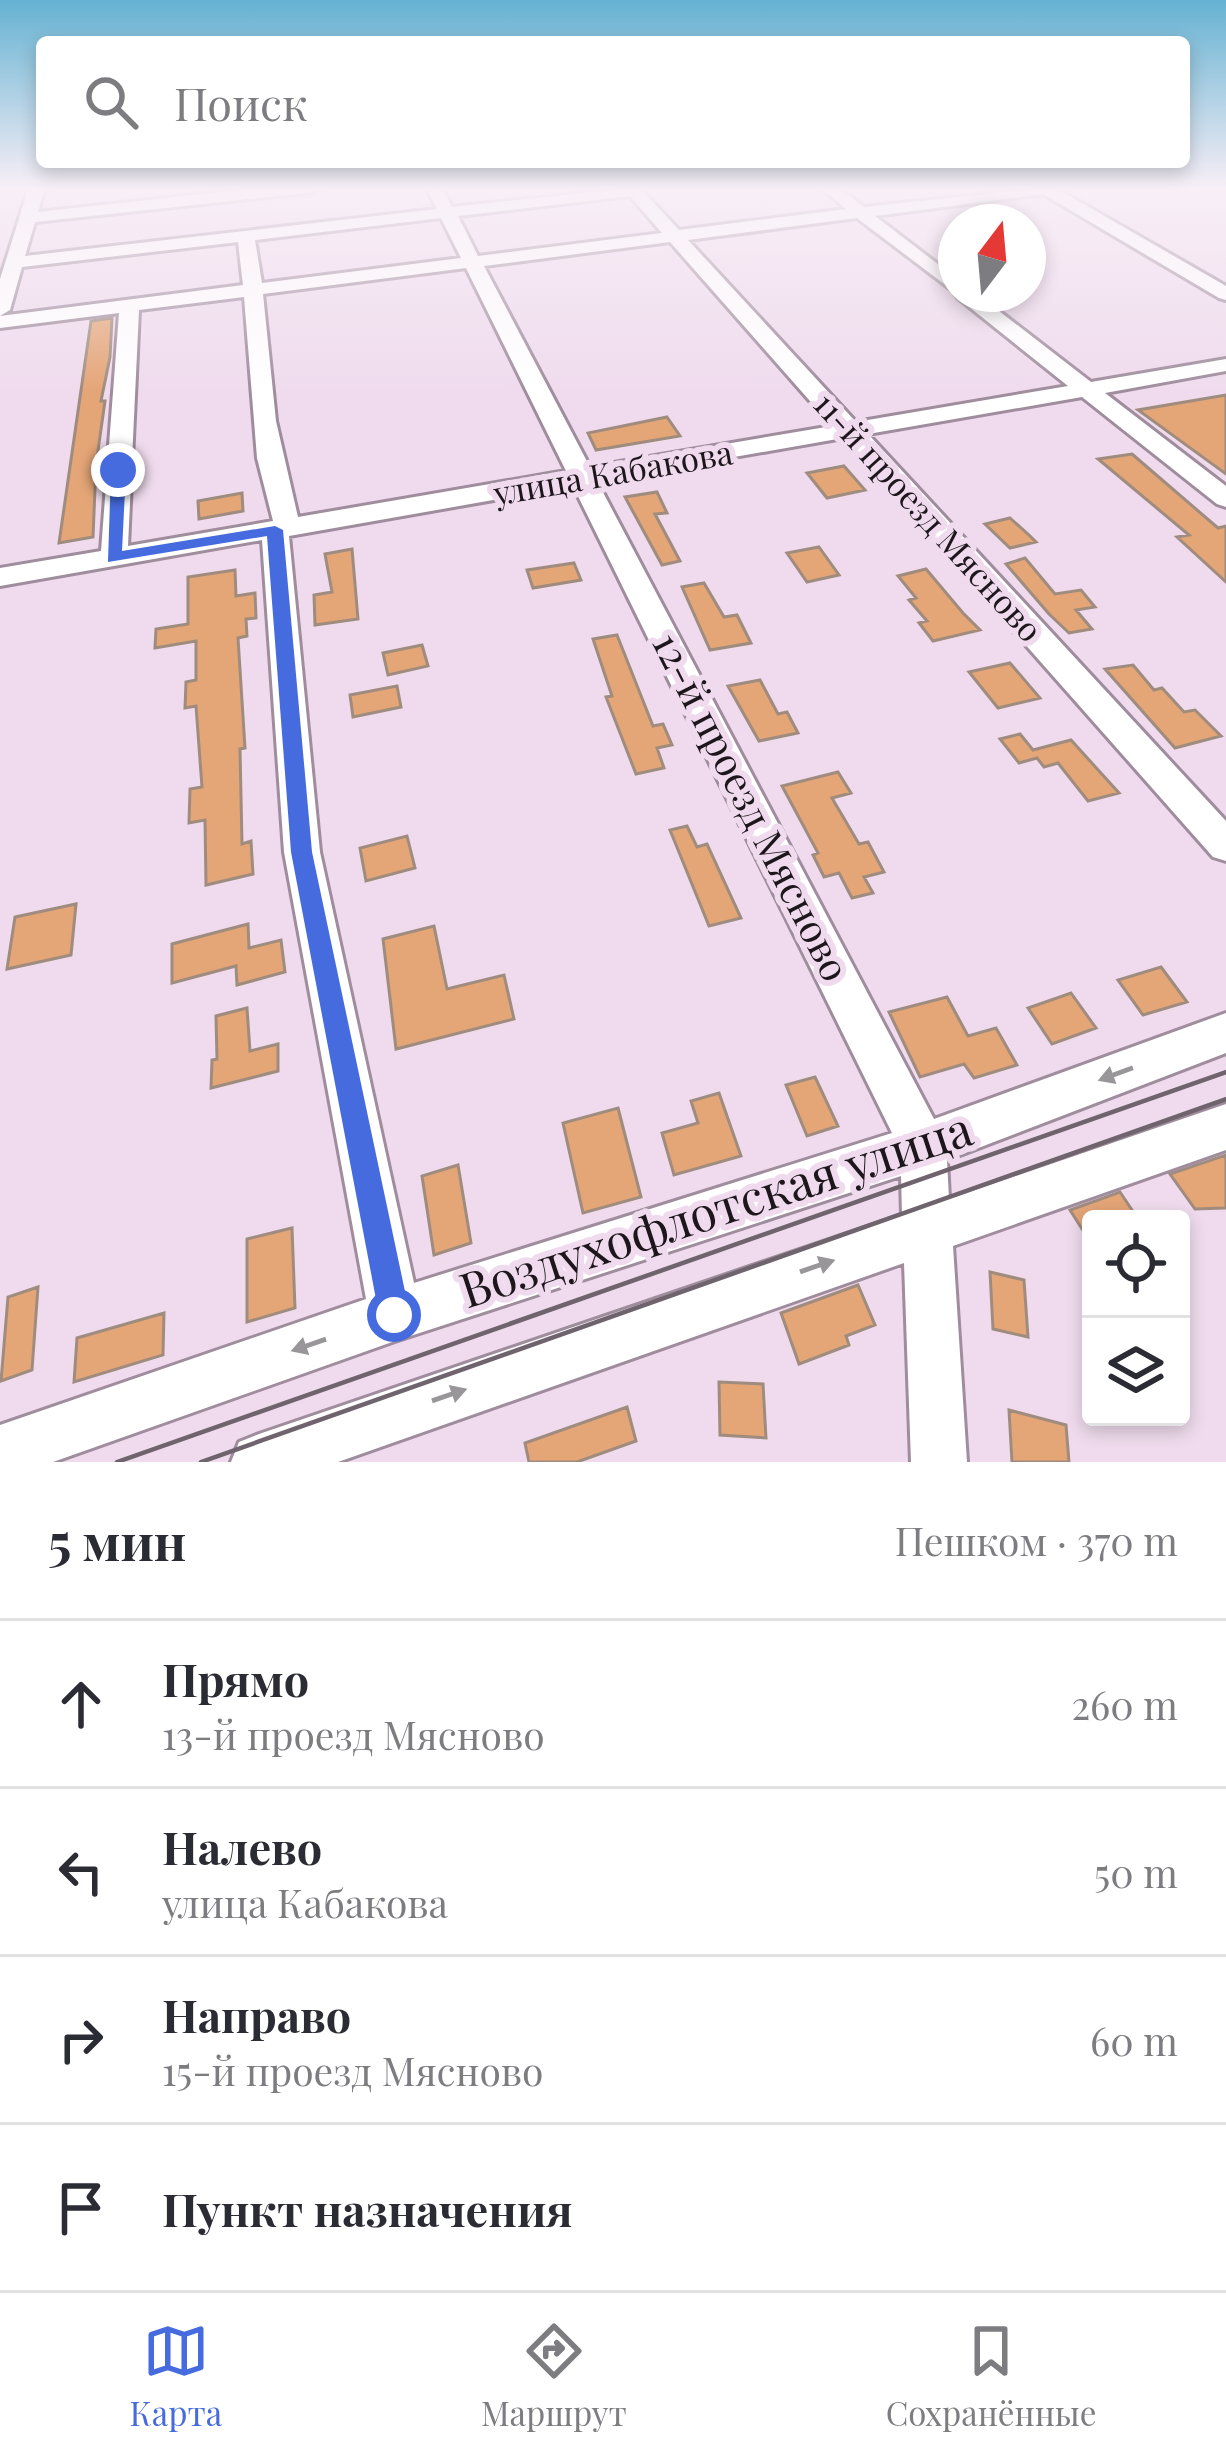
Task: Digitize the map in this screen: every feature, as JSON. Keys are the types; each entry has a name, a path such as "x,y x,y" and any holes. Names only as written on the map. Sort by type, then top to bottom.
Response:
{"street":[{"path":"0,310 19,255"},
{"path":"17,262 77,255"},
{"path":"250,255 273,489 282,529 302,852 394,1315"},
{"name":"12-й проезд Мясново","path":"472,255 923,1146 939,1462"},
{"path":"0,322 527,255"},
{"name":"11-й проезд Мясново","path":"691,255 1226,846"},
{"path":"1159,255 1226,294"},
{"path":"114,558 129,305"},
{"path":"988,312 1226,499"},
{"name":"улица Кабакова","path":"0,578 1226,365"},
{"name":"Воздухофлотская улица","path":"0,1453 394,1315 923,1146 1226,1034"},
{"name":"Воздухофлотская улица","path":"259,1462 339,1447 927,1228 1226,1127"}],"building":[{"path":"112,318 101,401 105,401 93,537 59,543 91,321"},
{"path":"1226,395 1226,474 1138,410"},
{"path":"667,417 680,436 596,450 588,433"},
{"path":"1132,454 1218,528 1226,526 1226,582 1177,537 1189,535 1098,459"},
{"path":"844,466 865,490 827,498 807,473"},
{"path":"657,492 667,513 655,514 680,561 662,565 625,497"},
{"path":"242,493 243,511 199,519 198,501"},
{"path":"1010,518 1036,542 1010,548 985,524"},
{"path":"819,547 839,575 807,582 787,553"},
{"path":"352,549 358,619 315,625 314,595 332,592 325,554"},
{"path":"1025,558 1055,594 1081,590 1095,607 1076,610 1092,629 1069,633 1049,614 1006,564"},
{"path":"574,563 581,580 533,588 527,570"},
{"path":"926,569 980,630 933,641 919,623 927,621 909,600 916,598 898,576"},
{"path":"235,570 236,596 255,593 256,618 246,619 247,636 238,638 245,748 240,749 242,844 251,841 253,874 206,885 205,820 189,823 190,789 202,787 196,706 185,708 186,682 196,680 196,641 155,648 156,629 188,624 188,577"},
{"path":"704,583 724,617 737,615 751,643 710,650 682,587"},
{"path":"617,635 653,726 663,724 672,745 657,748 664,768 636,774 606,697 612,696 593,639"},
{"path":"422,645 428,666 388,675 383,653"},
{"path":"1010,663 1040,698 998,708 969,672"},
{"path":"1133,665 1154,690 1162,688 1184,712 1195,710 1221,736 1175,748 1105,669"},
{"path":"760,680 778,714 787,712 798,733 759,741 728,686"},
{"path":"397,686 401,707 353,717 350,695"},
{"path":"1020,734 1033,750 1071,740 1119,793 1088,801 1058,763 1044,767 1037,758 1019,763 1000,739"},
{"path":"838,772 851,793 832,798 859,844 868,842 884,872 864,877 873,893 852,898 839,873 824,877 813,855 818,853 782,786"},
{"path":"687,826 697,847 707,844 741,918 709,926 670,830"},
{"path":"407,836 415,868 366,881 360,848"},
{"path":"76,904 71,955 7,969 15,917"},
{"path":"248,924 249,948 281,940 285,972 237,985 236,966 172,983 172,944"},
{"path":"434,926 447,989 504,975 514,1019 396,1049 383,939"},
{"path":"1161,967 1187,1002 1143,1015 1118,980"},
{"path":"1071,993 1096,1028 1052,1044 1028,1008"},
{"path":"947,997 968,1036 996,1028 1017,1065 974,1078 964,1064 920,1077 889,1012"},
{"path":"247,1008 250,1051 278,1044 278,1071 211,1088 212,1060 217,1059 216,1016"},
{"path":"815,1077 838,1126 807,1136 786,1085"},
{"path":"719,1093 741,1156 674,1175 662,1133 698,1123 691,1101"},
{"path":"618,1108 641,1197 583,1213 563,1123"},
{"path":"1226,1155 1226,1208 1195,1209 1170,1174"},
{"path":"458,1165 471,1243 434,1255 422,1176"},
{"path":"1120,1192 1132,1210 1082,1210 1082,1229 1070,1210"},
{"path":"292,1228 295,1308 247,1322 247,1239"},
{"path":"990,1272 1024,1280 1028,1337 993,1329"},
{"path":"858,1285 875,1325 846,1336 849,1345 799,1364 781,1313"},
{"path":"38,1287 32,1370 1,1381 8,1297"},
{"path":"164,1313 163,1355 74,1382 77,1338"},
{"path":"719,1382 763,1384 766,1438 720,1435"},
{"path":"627,1407 636,1441 577,1462 529,1462 525,1443"},
{"path":"1009,1410 1066,1425 1069,1462 1012,1462"}],"tram line":[{"path":"117,1462 1226,1072"},
{"path":"201,1462 1226,1099"}],"route":[{"path":"118,470 114,558 275,530 302,852 394,1315"}]}
